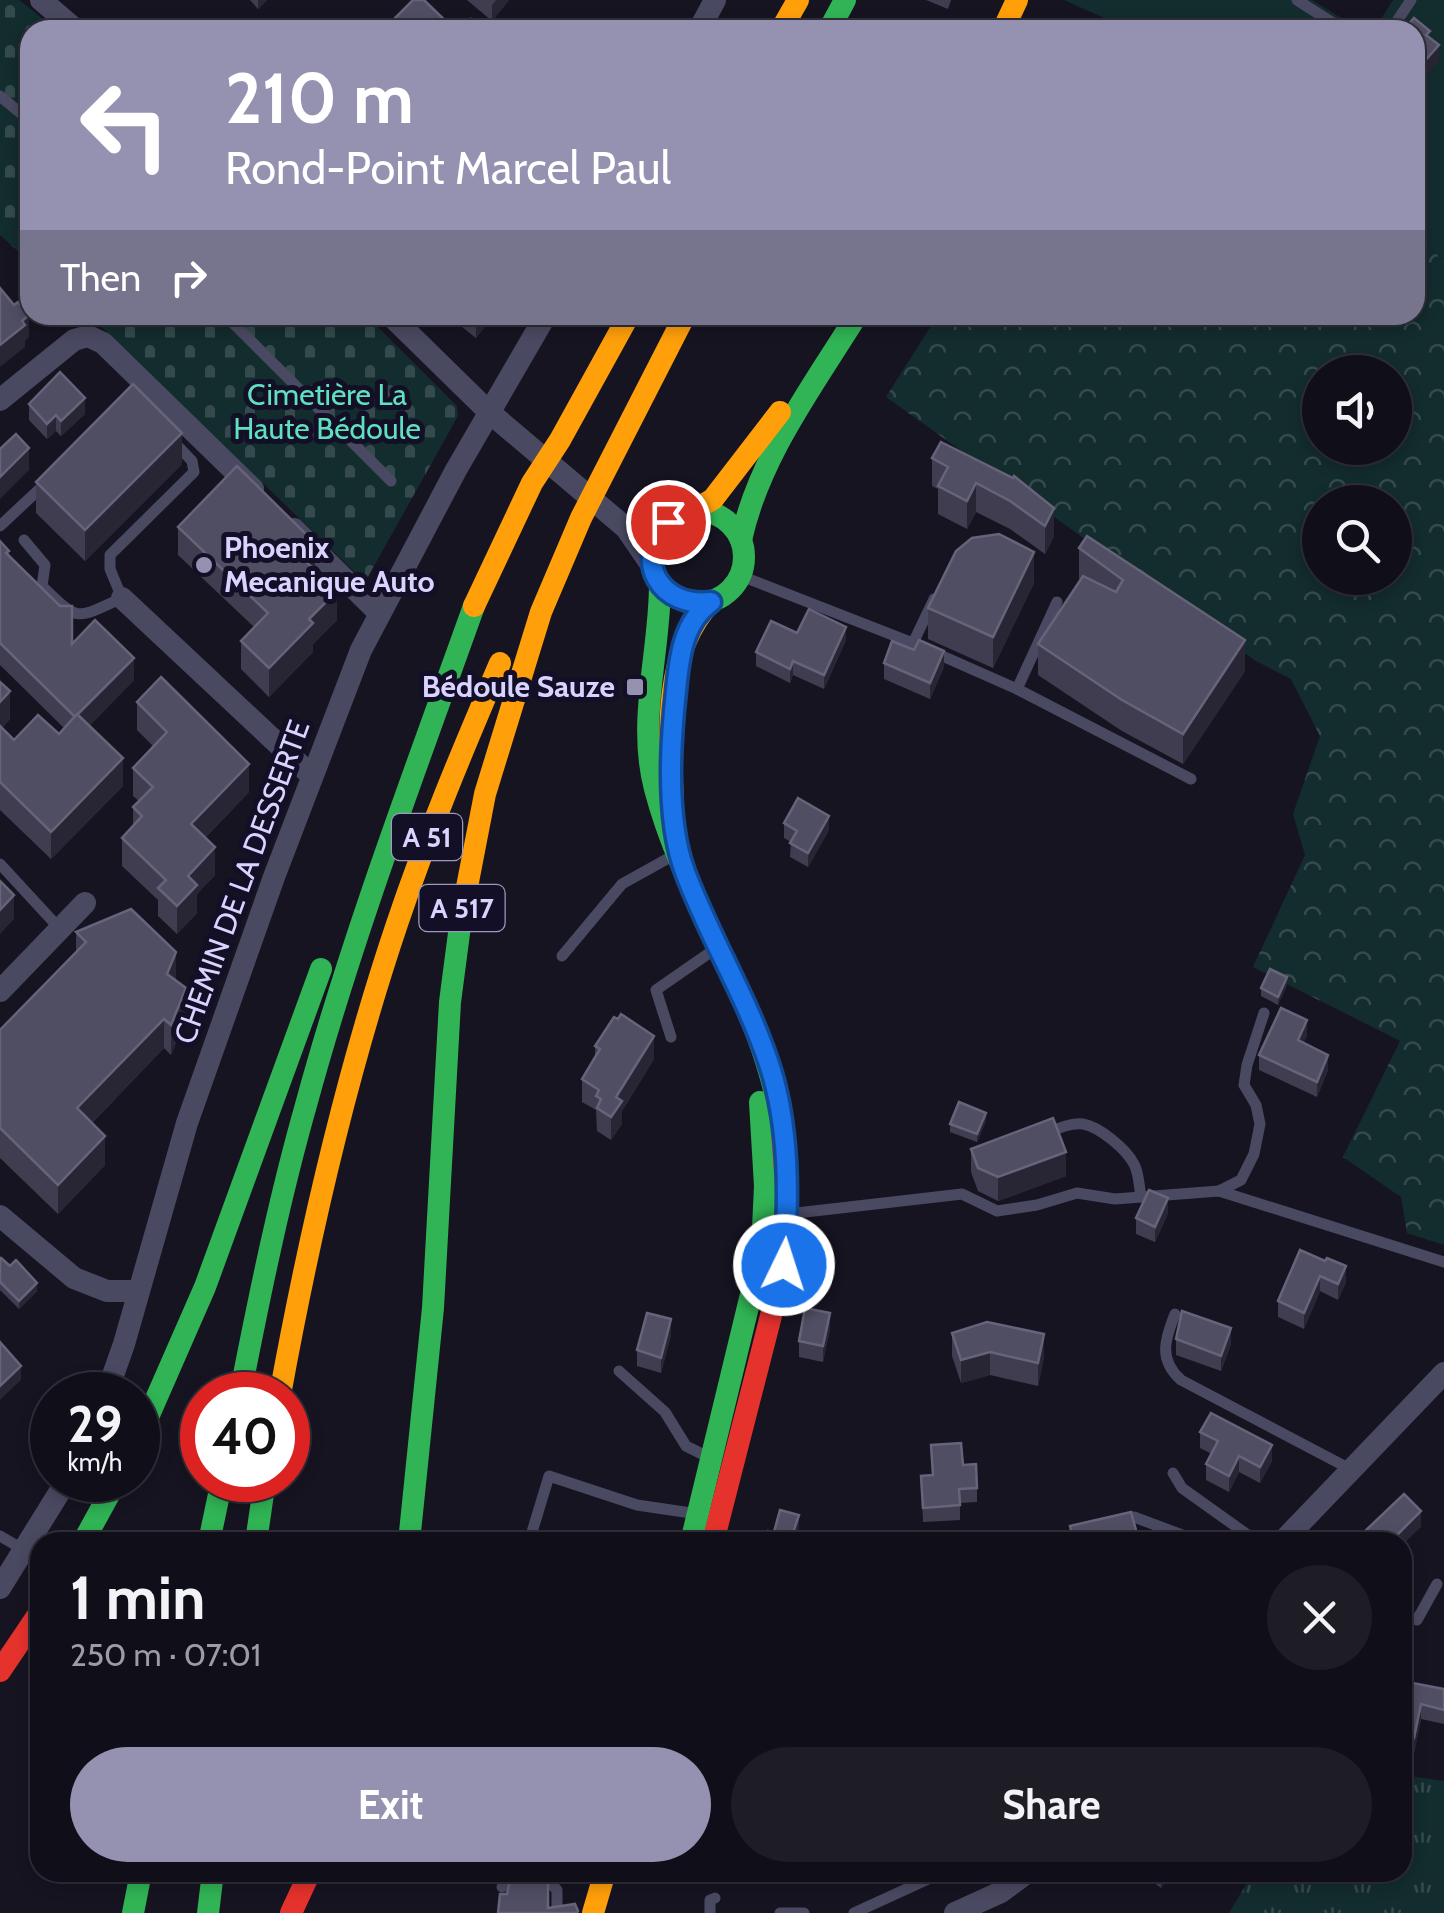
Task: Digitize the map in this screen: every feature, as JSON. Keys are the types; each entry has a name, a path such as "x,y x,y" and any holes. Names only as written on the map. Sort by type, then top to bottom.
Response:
{"main road":[{"name":"A 51","path":"245,1372 284,1190 317,1065 348,963 481,588 532,483 623,325"},
{"name":"A 51","path":"285,1372 339,1123 417,864 543,565 669,325"},
{"name":"A 517","path":"411,1532 434,1308 450,1002 463,902 485,794 541,612 581,518 680,325"},
{"path":"716,1532 784,1265 788,1214 786,1162 768,1062 680,861 654,786 646,719 660,614 654,542 668,522 713,499 769,428 840,325"},
{"path":"680,861 672,783 674,706 682,646 700,610 734,588 741,576 744,518 773,456 850,325"},
{"path":"691,512 721,517 742,540"},
{"path":"656,576 683,602 711,602"},
{"path":"160,1390 205,1287 400,754 481,588"},
{"path":"693,1532 762,1249 766,1186 760,1100 742,1001"},
{"path":"88,1532 105,1502"},
{"path":"212,1532 218,1502"},
{"path":"257,1532 262,1502"},
{"path":"0,1670 30,1626"},
{"path":"133,1913 140,1882"},
{"path":"208,1913 212,1882"},
{"path":"291,1913 305,1882"},
{"path":"593,1913 602,1882"},
{"path":"612,1913 621,1882"}],"street":[{"path":"41,0 64,20"},
{"path":"400,325 490,412 626,528 656,576"},
{"name":"CHEMIN DE LA DESSERTE","path":"113,1372 187,1123 360,650 540,325"},
{"path":"0,400 74,340 88,336 104,342 141,393 277,513 379,612"},
{"path":"626,528 668,522"},
{"path":"122,598 312,776"},
{"path":"0,991 85,903"},
{"path":"0,1216 74,1278 107,1291 138,1291"},
{"path":"1292,1532 1444,1374"},
{"path":"35,1532 54,1502"},
{"path":"0,1588 30,1540"},
{"path":"955,1913 1008,1882"}],"lane":[{"path":"1297,0 1328,20"},
{"path":"0,96 20,113"},
{"path":"234,325 392,481"},
{"path":"24,540 45,565 42,586 69,613 82,616 122,598 110,569 110,555 194,472 192,461 160,427"},
{"path":"0,526 54,476"},
{"path":"741,576 1018,688 1190,779"},
{"path":"913,643 944,580"},
{"path":"1018,688 1057,602"},
{"path":"562,956 622,884 680,861"},
{"path":"0,864 60,930"},
{"path":"671,1037 656,990 718,947"},
{"path":"1219,1191 1241,1180 1254,1154 1260,1124 1256,1105 1244,1085 1264,1013"},
{"path":"1028,1142 1062,1127 1084,1124 1123,1150 1136,1167 1140,1196"},
{"path":"764,1218 962,1194 997,1211 1037,1206 1077,1193 1115,1199 1219,1191 1444,1262"},
{"path":"1175,1314 1165,1339 1164,1354 1180,1380 1352,1470"},
{"path":"619,1371 665,1412 686,1446 711,1458"},
{"path":"1173,1473 1182,1488 1244,1532"},
{"path":"532,1532 549,1476 636,1504 698,1514"},
{"path":"1099,1526 1134,1517 1174,1532"},
{"path":"0,1536 24,1550"},
{"path":"1412,1619 1417,1620 1437,1584"},
{"path":"502,1887 511,1882"},
{"path":"550,1882 557,1890 556,1913"},
{"path":"854,1913 922,1882"},
{"path":"710,1913 710,1900 715,1898"},
{"path":"780,1913 804,1913"}],"green space":[{"path":"0,0 19,0 44,20 20,20 20,253 0,235"},
{"path":"1064,0 1312,0 1345,20 1109,20"},
{"path":"1393,0 1444,0 1444,261 1425,243 1425,20 1380,20"},
{"path":"1425,243 1444,261 1444,1245 1407,1233 1401,1197 1343,1157 1400,1041 1253,967 1305,855 1293,814 1320,736 1291,679 1256,661 886,397 932,325 1425,325"},
{"name":"Cimetière La Haute Bédoule","path":"99,325 376,325 457,406 458,416 365,582"},
{"path":"1412,1776 1444,1781 1444,1913 1229,1913 1248,1882 1412,1882"}],"building":[{"path":"413,0 424,0 445,20 393,20"},
{"path":"1425,27 1430,31 1426,35 1439,45 1425,61"},
{"path":"0,288 14,305 20,304 20,325 25,325 0,345"},
{"path":"60,372 85,398 61,421 56,415 47,424 29,404"},
{"path":"133,384 182,433 85,530 36,482"},
{"path":"16,434 29,448 0,477 0,449"},
{"path":"941,442 1014,476 1054,508 1045,526 976,483 967,501 938,486 948,467 932,458"},
{"path":"237,466 315,543 301,557 337,591 309,619 313,623 269,668 241,641 268,613 178,527"},
{"path":"999,534 1034,552 993,637 928,608 956,551 972,538"},
{"path":"1087,536 1245,640 1183,734 1122,700 1038,644 1083,576 1116,592 1123,580 1079,548"},
{"path":"0,541 9,551 6,553 60,606 72,606 72,644 95,620 134,658 75,717 0,643"},
{"path":"809,609 846,627 824,675 793,661 790,669 756,652 771,621 797,633"},
{"path":"919,640 944,651 930,683 884,663 892,641 914,650"},
{"path":"161,677 249,764 191,824 215,847 188,876 197,885 177,906 158,888 166,880 122,838 142,816 133,807 153,787 133,768 167,732 137,702"},
{"path":"0,682 10,691 0,702"},
{"path":"77,714 123,758 51,832 0,782 0,726 14,740 38,715 59,734"},
{"path":"798,798 829,816 808,853 790,843 797,831 784,823"},
{"path":"0,881 14,895 0,910"},
{"path":"131,909 176,952 167,974 186,988 171,1025 164,1019 77,1108 105,1136 58,1185 0,1128 0,1030 86,942 76,932"},
{"path":"1270,969 1287,977 1278,997 1261,988"},
{"path":"1281,1008 1307,1020 1298,1040 1328,1055 1317,1082 1259,1055"},
{"path":"621,1014 654,1036 616,1097 622,1101 611,1117 597,1108 599,1090 582,1079 600,1049 595,1046 614,1017 618,1019"},
{"path":"959,1102 986,1113 977,1134 950,1124"},
{"path":"1053,1118 1066,1152 998,1177 978,1168 971,1149"},
{"path":"1149,1190 1168,1198 1155,1227 1136,1218"},
{"path":"1300,1250 1346,1266 1338,1284 1320,1276 1304,1313 1278,1301"},
{"path":"1,1258 10,1266 16,1260 37,1283 19,1301 0,1282"},
{"path":"805,1308 830,1313 823,1346 799,1341"},
{"path":"1182,1311 1231,1328 1221,1356 1176,1339"},
{"path":"647,1313 671,1319 661,1358 637,1350"},
{"path":"987,1322 1044,1334 1038,1363 990,1352 961,1360 952,1333"},
{"path":"0,1342 21,1366 0,1386"},
{"path":"1211,1413 1272,1445 1260,1467 1239,1456 1229,1476 1206,1464 1218,1441 1200,1432"},
{"path":"961,1443 963,1465 976,1464 977,1488 959,1489 960,1505 923,1508 921,1476 933,1475 931,1445"},
{"path":"1404,1494 1421,1511 1400,1532 1364,1532"},
{"path":"780,1510 799,1515 793,1532 774,1532"},
{"path":"1131,1512 1137,1532 1072,1532 1070,1526"},
{"path":"1412,1683 1444,1689 1444,1710 1421,1704 1414,1738"},
{"path":"510,1882 548,1882 548,1908 575,1904 578,1911 498,1913 500,1894 507,1894"}],"traffic: fast":[{"path":"834,20 845,0"},
{"path":"741,540 749,509 774,451 851,325"},
{"path":"698,511 716,514 731,524 741,539 744,557 741,575 731,590 716,600 698,603 680,600 665,590 655,575 652,557 655,539 665,524 680,514 698,511"},
{"path":"660,584 648,738 655,789 686,876 760,1044 774,1087 782,1132"},
{"path":"245,1372 278,1213 324,1042 385,854 474,606"},
{"path":"410,1532 433,1308 450,1002 461,918"},
{"path":"160,1390 205,1287 321,969"},
{"path":"693,1532 762,1249 765,1186 760,1102"},
{"path":"88,1532 105,1502"},
{"path":"211,1532 217,1502"},
{"path":"257,1532 262,1502"},
{"path":"133,1913 139,1882"},
{"path":"208,1913 212,1882"}],"traffic: slow":[{"path":"787,20 798,0"},
{"path":"1008,20 1017,0"},
{"path":"474,606 532,483 623,325"},
{"path":"461,918 485,794 541,612 581,518 680,325"},
{"path":"691,512 713,499 780,412"},
{"path":"673,798 671,721 677,669 695,622 711,602"},
{"path":"284,1372 330,1158 378,982 433,825 500,663"},
{"path":"593,1913 602,1882"}],"traffic: jam":[{"path":"716,1532 784,1265 788,1214 782,1132"},
{"path":"0,1671 30,1627"},
{"path":"291,1913 305,1882"}],"place":[{"name":"Phoenix Mecanique Auto","path":"204,565"},
{"name":"Bédoule Sauze","path":"635,687"}],"route":[{"path":"668,522 654,542 655,576 670,595 683,602 711,602 700,610 682,646 671,745 675,824 684,869 768,1062 786,1162 788,1214 784,1265"}]}
